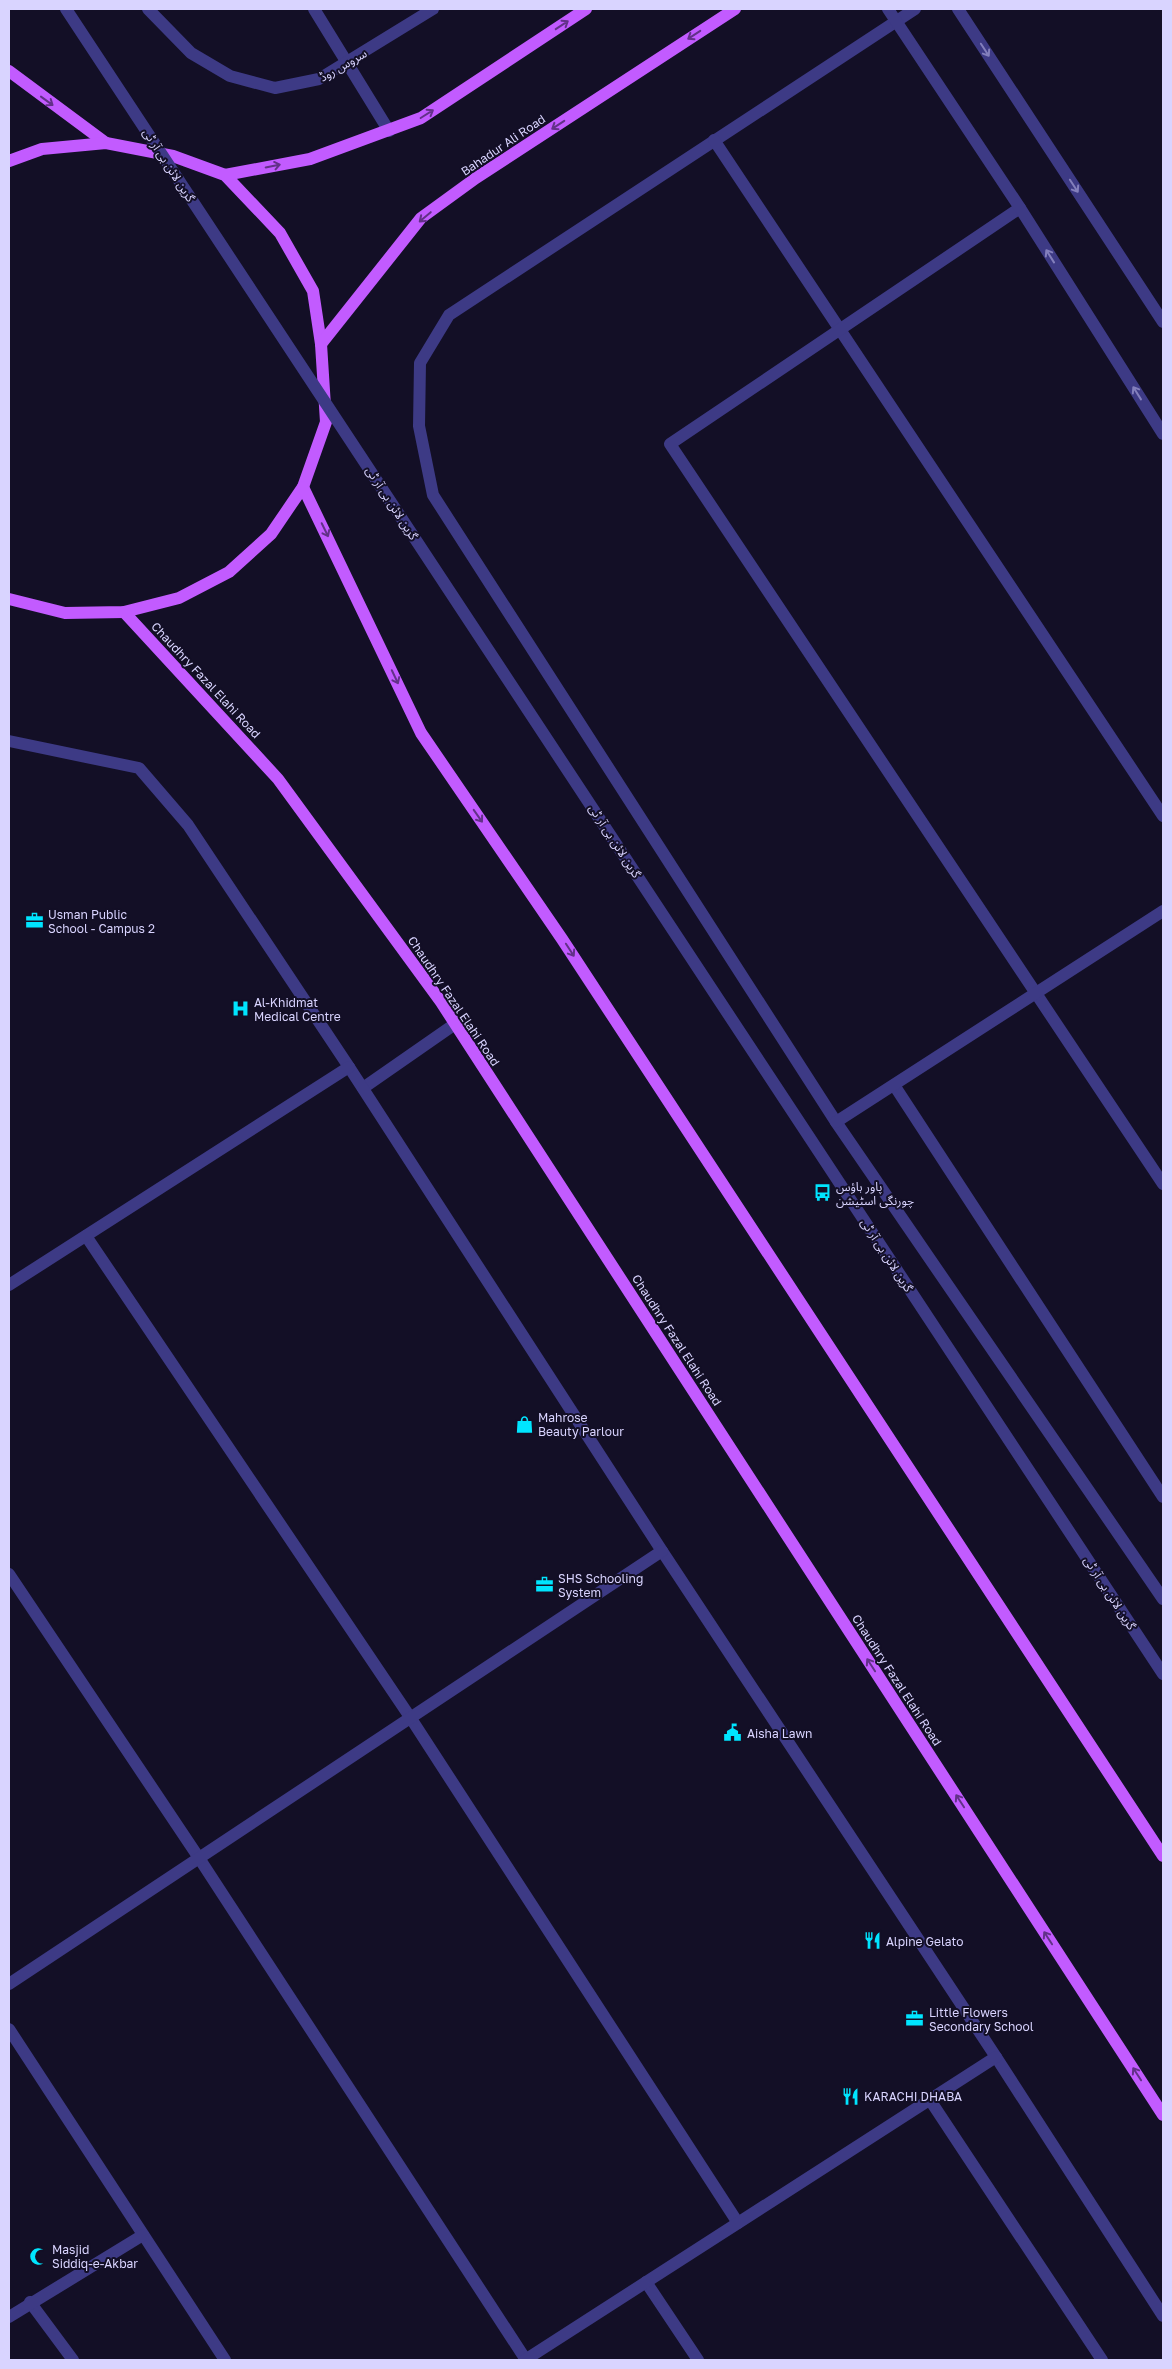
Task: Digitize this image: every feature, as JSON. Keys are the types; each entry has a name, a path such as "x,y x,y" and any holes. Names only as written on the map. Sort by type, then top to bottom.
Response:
{"main road":[{"path":"225,175 310,159 421,118 586,9"},
{"name":"Bahadur Ali Road","path":"321,344 421,218 476,178 735,9"},
{"path":"9,71 106,143"},
{"path":"9,161 42,149 106,143 173,156 225,175 280,233 313,291 321,344 326,422 303,487 271,534 229,572 179,598 124,612 65,613 9,599"},
{"path":"303,487 421,733 562,938 1163,1856"},
{"name":"Chaudhry Fazal Elahi Road","path":"124,612 278,779 455,1024 1163,2115"}],"street":[{"name":"گرین لائن بی آر ٹی","path":"66,9 1163,1674"},
{"name":"سروس روڈ","path":"148,9 191,52 230,76 275,88 319,80 433,9"},
{"path":"314,9 389,131"},
{"path":"888,9 1020,208 1163,434"},
{"path":"915,9 449,315 420,363 419,426 433,495 836,1122 1163,1599"},
{"path":"958,9 1163,322"},
{"path":"714,140 1163,816"},
{"path":"1020,208 670,444 1163,1184"},
{"path":"9,741 139,768 188,825 363,1088 662,1551 996,2057 1163,2316"},
{"path":"836,1122 1163,911"},
{"path":"363,1088 455,1024"},
{"path":"9,1285 349,1067"},
{"path":"894,1085 1163,1497"},
{"path":"86,1236 410,1717 738,2223"},
{"path":"9,1984 662,1551"},
{"path":"9,1574 199,1858 525,2360 996,2057"},
{"path":"9,2029 225,2360"},
{"path":"930,2100 1102,2360"},
{"path":"9,2317 30,2302 143,2235"},
{"path":"646,2282 698,2360"},
{"path":"30,2302 72,2360"}],"place":[{"name":"Usman Public School - Campus 2","path":"34,921"},
{"name":"Al-Khidmat Medical Centre","path":"240,1009"},
{"name":"پاور ہاؤس چورنگی اسٹیشن","path":"822,1193"},
{"name":"Mahrose Beauty Parlour","path":"524,1424"},
{"name":"SHS Schooling System","path":"544,1585"},
{"name":"Aisha Lawn","path":"733,1733"},
{"name":"Alpine Gelato","path":"872,1941"},
{"name":"Little Flowers Secondary School","path":"915,2019"},
{"name":"KARACHI DHABA","path":"850,2096"},
{"name":"Masjid Siddiq-e-Akbar","path":"38,2256"}]}
